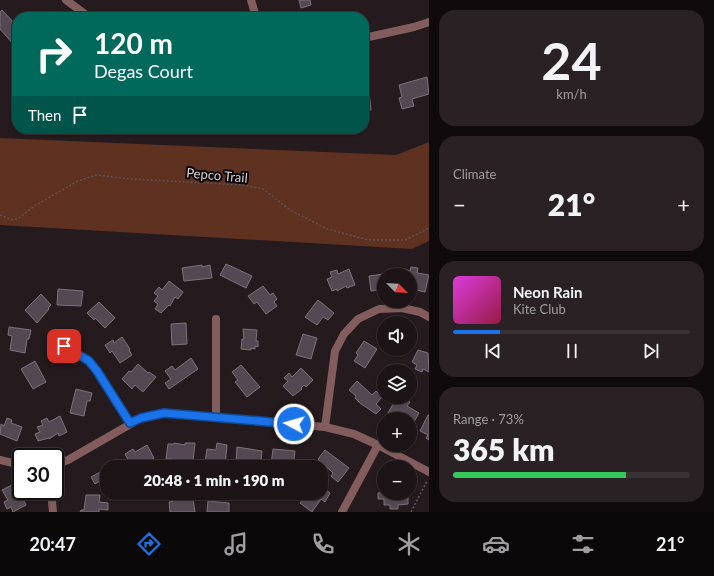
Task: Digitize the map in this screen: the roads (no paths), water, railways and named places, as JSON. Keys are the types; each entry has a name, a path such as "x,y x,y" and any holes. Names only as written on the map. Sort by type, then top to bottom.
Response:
{"street":[{"path":"66,0 82,12"},
{"path":"251,0 255,12"},
{"path":"369,37 414,27 429,22"},
{"path":"325,427 335,350 344,334 358,319 379,309 402,308 420,312 429,317"},
{"path":"216,319 216,416"},
{"path":"64,346 89,361 130,423"},
{"path":"64,462 130,423 141,418 164,413 216,416 325,427 354,434 377,445"},
{"path":"342,512 377,447"},
{"path":"391,452 429,472"},
{"path":"0,460 12,463"},
{"path":"52,500 53,512"}]}
